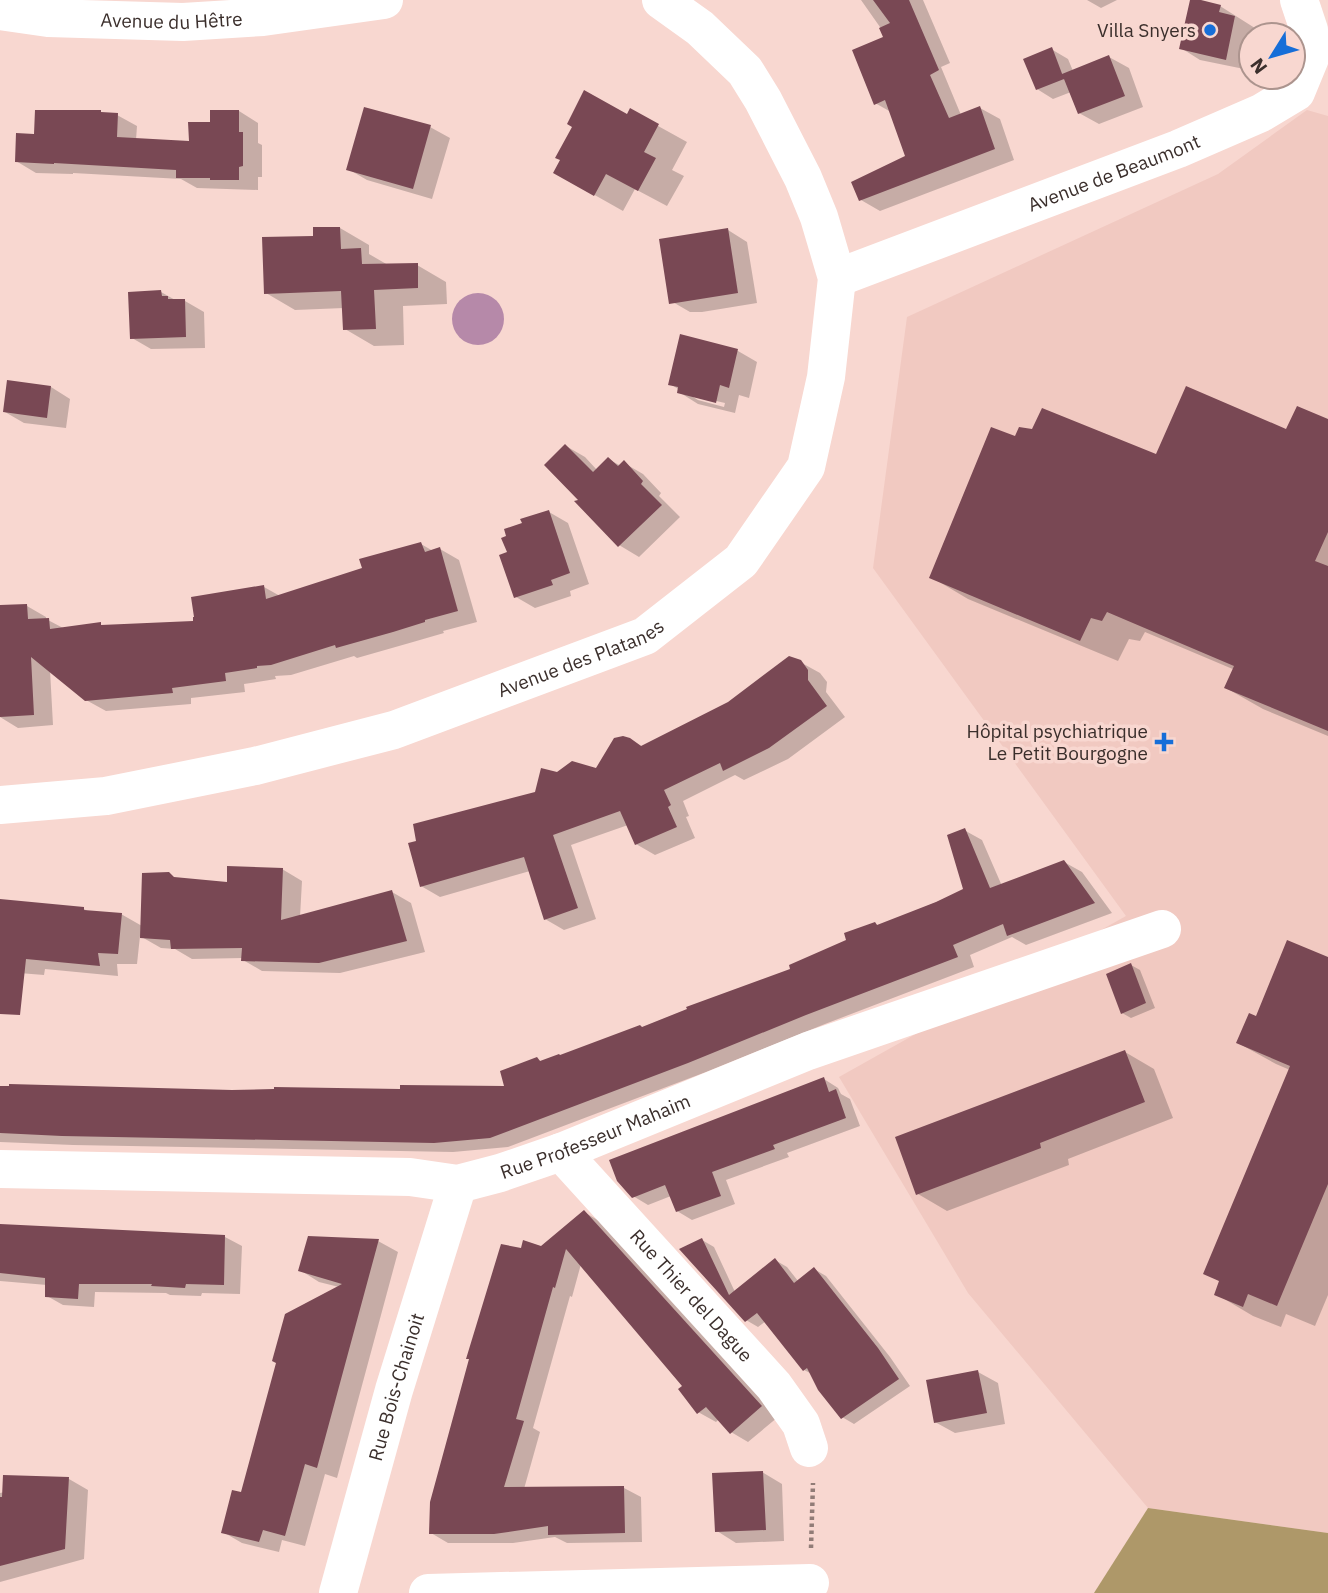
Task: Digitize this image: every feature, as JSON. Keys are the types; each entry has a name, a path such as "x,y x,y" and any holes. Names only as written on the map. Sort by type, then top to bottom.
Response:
{"street":[{"name":"Avenue du Hêtre","path":"0,11 48,18 183,22 263,18 383,0"},
{"name":"Avenue des Platanes","path":"0,805 106,796 255,766 394,730 645,636 741,561 806,467 826,377 836,278 819,217 803,177 745,71 700,28 661,0"},
{"name":"Avenue de Beaumont","path":"836,278 1178,149 1261,113 1296,92 1310,58 1310,30 1299,0"},
{"name":"Rue Professeur Mahaim","path":"0,1169 410,1177 458,1184 561,1152 808,1051 1161,929"},
{"name":"Rue Thier del Dague","path":"561,1152 774,1386 801,1424 811,1461"},
{"name":"Rue Bois-Chainoit","path":"338,1593 394,1390 458,1184"},
{"path":"428,1593 810,1583"}],"path":[{"path":"810,1583 811,1461"}],"shaded area":[{"name":"Hôpital psychiatrique Le Petit Bourgogne","path":"1307,110 1328,116 1328,1533 1148,1508 968,1293 839,1077 1126,916 873,568 907,317 1218,174"},
{"path":"478,293 488,295 496,301 502,309 502,329 496,337 488,343 478,345 468,343 460,337 454,329 452,319 454,309 460,301 468,295"},
{"path":"1148,1508 1328,1533 1328,1593 1094,1593"}],"building":[{"path":"873,0 909,0 939,70 930,75 949,118 980,106 995,149 859,201 851,182 905,156 885,100 874,105 852,50 883,37 879,28 890,23"},
{"name":"Villa Snyers","path":"1190,0 1221,5 1219,12 1235,16 1226,60 1179,49"},
{"path":"1052,47 1064,79 1036,90 1023,59"},
{"path":"1109,55 1125,96 1078,114 1062,74"},
{"path":"584,90 627,114 630,108 659,124 644,152 656,158 638,191 606,174 594,196 553,173 560,160 555,158 572,127 567,124"},
{"path":"364,107 431,125 413,189 346,170"},
{"path":"35,110 101,110 118,113 117,137 189,141 188,122 210,122 210,110 239,110 239,132 243,132 243,166 239,167 239,180 176,178 176,170 15,162 16,133 34,134"},
{"path":"313,227 340,227 341,249 361,248 362,264 418,263 418,288 374,290 376,329 343,330 341,291 264,294 262,237 313,236"},
{"path":"728,228 738,293 669,304 659,239"},
{"path":"161,290 162,296 168,296 168,299 185,299 186,337 130,339 128,292"},
{"path":"680,334 738,349 729,388 720,385 716,403 677,393 678,387 668,385"},
{"path":"7,380 51,386 47,418 3,412"},
{"path":"1186,386 1286,429 1297,406 1328,419 1328,532 1315,561 1328,566 1328,731 1224,688 1234,666 1107,612 1102,621 1091,618 1080,641 929,578 991,427 1015,436 1019,427 1032,429 1042,408 1156,454"},
{"path":"565,444 593,472 608,457 618,466 624,460 643,481 641,484 662,505 618,547 544,465"},
{"path":"549,510 570,573 551,580 553,585 514,598 499,555 507,552 501,538 506,536 504,529 522,523 520,519"},
{"path":"421,542 425,552 440,547 458,611 336,648 335,645 271,665 225,673 226,681 172,688 173,693 85,701 31,657 34,715 0,717 0,605 27,604 28,619 49,618 50,629 101,622 101,625 193,621 191,597 264,585 266,599 362,568 359,559"},
{"path":"789,656 801,660 808,670 808,680 827,706 769,748 723,771 720,763 664,790 677,827 635,845 620,811 553,835 578,908 544,920 524,857 420,887 408,843 416,841 413,824 535,792 541,768 557,772 572,761 596,768 614,738 630,738 641,746 728,702"},
{"path":"965,828 990,888 1064,860 1095,903 1007,936 1003,924 953,945 958,957 490,1138 434,1143 0,1133 0,1086 9,1084 232,1090 274,1087 400,1089 400,1085 504,1086 500,1071 537,1057 540,1061 560,1055 640,1025 642,1027 687,1009 686,1007 790,969 789,965 846,940 844,933 875,922 877,925 963,889 947,835"},
{"path":"227,866 283,868 281,920 392,890 407,941 319,963 241,961 242,948 171,949 170,940 140,938 142,873 169,872 174,877 227,882"},
{"path":"0,899 122,913 118,954 98,953 100,966 26,959 20,1015 0,1014"},
{"path":"1287,940 1328,957 1328,1184 1277,1306 1248,1294 1243,1307 1214,1295 1219,1281 1203,1274 1290,1066 1236,1043 1249,1013 1256,1016"},
{"path":"1131,963 1146,1003 1121,1014 1106,974"},
{"path":"1125,1050 1145,1102 1040,1143 1041,1148 916,1195 895,1137"},
{"path":"824,1077 829,1092 836,1089 846,1118 773,1145 775,1149 712,1172 721,1196 676,1212 665,1185 632,1198 617,1181 609,1160"},
{"path":"584,1210 762,1406 730,1434 706,1407 697,1414 678,1389 682,1386 566,1249 516,1419 524,1421 504,1487 624,1486 625,1533 548,1535 548,1526 494,1534 429,1534 430,1502 469,1359 466,1359 501,1244 521,1248 523,1240 541,1246"},
{"path":"0,1224 225,1235 224,1285 186,1284 185,1288 151,1286 152,1284 79,1284 78,1299 45,1297 45,1278 0,1273"},
{"path":"308,1236 379,1239 317,1468 305,1464 285,1536 263,1530 259,1542 221,1533 232,1490 241,1492 276,1363 272,1361 285,1314 342,1284 298,1271"},
{"path":"702,1238 729,1295 775,1258 794,1283 814,1267 899,1379 841,1419 818,1390 807,1368 803,1371 757,1313 745,1322 679,1249"},
{"path":"978,1370 987,1413 934,1423 926,1380"},
{"path":"763,1471 766,1530 715,1532 712,1473"},
{"path":"3,1475 69,1477 65,1549 0,1566 0,1497"}],"place":[{"name":"Villa Snyers","path":"1210,30"},
{"name":"Hôpital psychiatrique Le Petit Bourgogne","path":"1164,742"}]}
